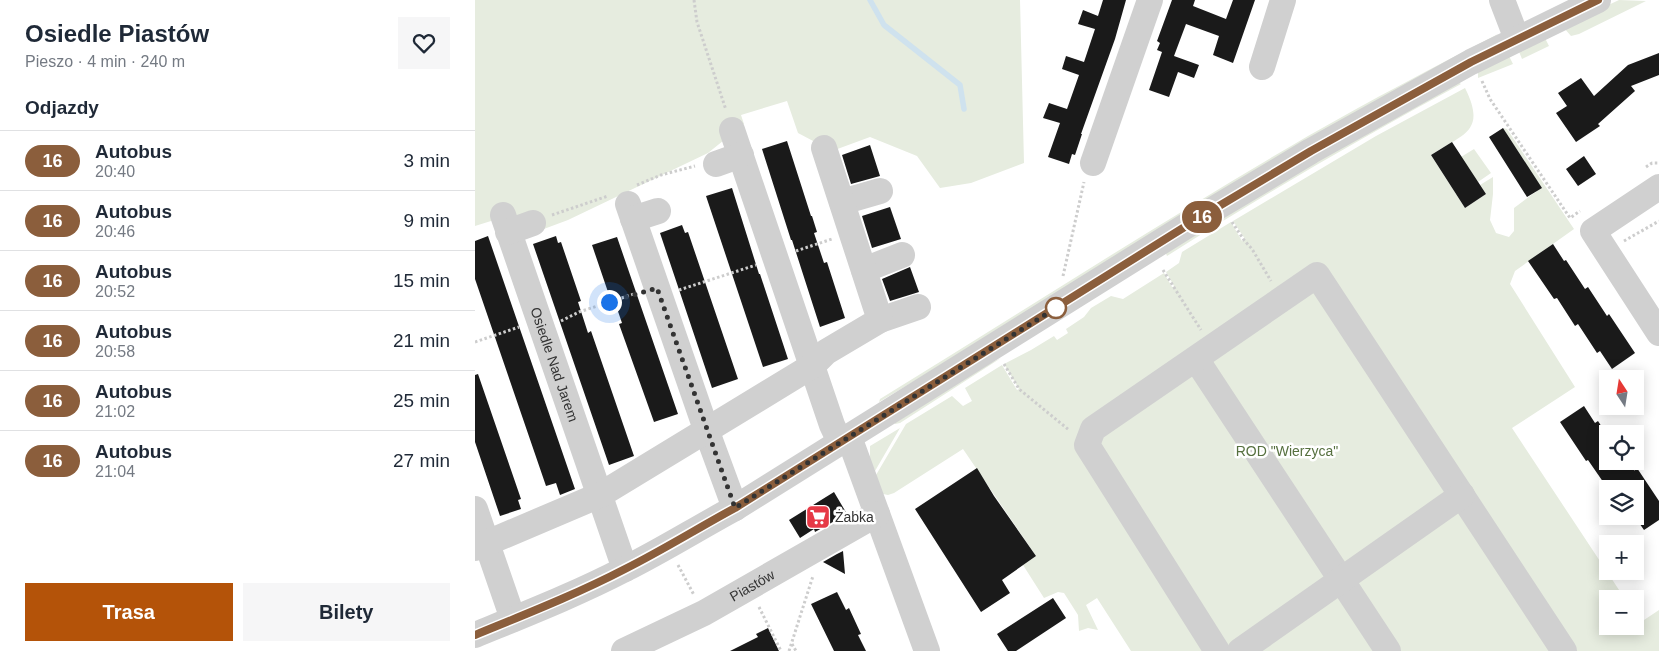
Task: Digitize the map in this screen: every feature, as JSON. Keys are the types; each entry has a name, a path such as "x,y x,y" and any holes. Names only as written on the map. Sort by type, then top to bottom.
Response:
{"street":[{"path":"1093,163 1150,0"},
{"path":"1262,67 1283,0"},
{"path":"1502,0 1517,38"},
{"path":"475,635 541,608 625,569 735,508 1199,218 1311,151 1465,65 1598,0"},
{"path":"732,130 832,424 844,439 877,514 927,651"},
{"path":"824,148 880,320"},
{"path":"716,164 741,155"},
{"path":"1659,187 1593,231 1659,334"},
{"path":"842,202 880,191"},
{"path":"658,211 630,211 735,508"},
{"name":"Osiedle Nad Jarem","path":"533,223 505,224 625,569"},
{"path":"864,270 902,255"},
{"path":"1217,651 1087,445 1093,429 1317,275 1564,651"},
{"path":"481,546 600,495 707,432 812,366 826,352 880,320 918,307"},
{"path":"1204,353 1341,580 1388,651"},
{"path":"1240,651 1462,495"},
{"path":"475,509 481,546 513,619"},
{"name":"Piastów","path":"624,651 695,617 877,514"}],"path":[{"path":"694,0 697,22 732,130"},
{"path":"1482,81 1489,99 1570,218"},
{"path":"1063,279 1087,167 1093,163"},
{"path":"1230,220 1243,240 1252,249 1282,299"},
{"path":"1607,252 1659,221"},
{"path":"1163,270 1204,353"},
{"path":"475,342 540,324 567,319 579,312 657,288"},
{"path":"1003,362 1019,389 1087,445"},
{"path":"789,651 823,545"},
{"path":"678,565 684,576"},
{"path":"750,587 781,651"},
{"path":"791,644 796,651"}],"green space":[{"path":"475,0 1020,0 1024,163 971,183 940,188 917,156 870,137 832,151 798,133 787,101 741,115 744,124 708,153 568,220 525,236 500,214 491,221 475,226"},
{"path":"1619,0 1646,1 1579,34 1571,36 1564,28 1566,25"},
{"path":"1498,34 879,402 880,399 1254,168 1426,71"},
{"path":"1544,36 1549,46 1522,59 1518,49"},
{"path":"1508,54 1513,64 1478,78 1478,71"},
{"path":"1458,82 1461,84 1313,167 1167,256 1165,251 1247,200"},
{"name":"ROD \"Wierzyca\"","path":"1465,88 1471,103 1472,123 1462,136 1431,155 1465,208 1486,194 1480,185 1493,177 1490,220 1496,233 1509,237 1514,231 1514,208 1541,188 1503,128 1507,129 1574,229 1515,271 1510,284 1575,387 1512,428 1599,560 1599,580 1612,580 1619,590 1599,590 1599,635 1644,635 1644,620 1659,610 1659,651 1131,651 1097,598 1086,605 1098,630 1088,628 1079,631 1078,615 1064,593 1058,592 1044,598 1023,565 1036,556 963,449 894,493 883,494 876,475 906,424 952,396 963,406 972,401 965,388 1002,365 1017,390 1019,389 1004,364 1054,336 1057,340 1068,333 1066,329 1084,317 1091,308 1111,296 1123,299 1164,273 1173,287 1166,272 1179,263 1182,252 1231,222 1242,241 1245,239 1233,221 1376,136"},
{"path":"1474,149 1491,173 1478,182 1461,157"},
{"path":"1001,358 900,423 895,424 893,421 968,374"},
{"path":"900,428 875,471 870,459 870,446"}],"building":[{"path":"1103,0 1126,0 1115,39 1075,155 1072,154 1069,164 1048,157 1060,123 1043,118 1049,103 1067,109 1079,75 1062,69 1066,56 1084,62 1095,29 1078,24 1083,10 1098,16"},
{"path":"1172,0 1195,0 1193,6 1226,19 1233,0 1255,0 1233,63 1213,55 1219,36 1186,24 1174,56 1199,65 1194,78 1178,72 1169,97 1149,90 1162,52 1157,50 1160,43 1157,41"},
{"path":"1659,53 1659,75 1631,86 1635,91 1598,124 1600,126 1576,142 1556,113 1567,106 1558,93 1581,78 1594,96 1628,65"},
{"path":"1503,128 1542,188 1527,197 1489,137"},
{"path":"787,141 817,232 814,233 824,263 827,262 845,318 820,327 762,149"},
{"path":"1452,142 1486,194 1465,208 1431,155"},
{"path":"870,145 880,176 851,184 842,155"},
{"path":"1584,156 1596,174 1578,186 1566,169"},
{"path":"732,188 788,359 763,367 706,196"},
{"path":"890,207 901,239 872,248 862,216"},
{"path":"682,225 685,233 688,232 738,379 712,388 660,233"},
{"path":"488,236 575,489 560,495 556,483 546,486 475,279 475,241"},
{"path":"556,236 558,243 561,242 581,301 578,302 588,333 591,331 634,456 609,465 533,244"},
{"path":"617,237 678,414 654,422 619,324 622,323 611,291 608,292 592,245"},
{"path":"1553,244 1585,289 1588,287 1607,316 1609,314 1635,353 1612,369 1600,351 1597,353 1578,324 1575,326 1557,298 1554,299 1528,261"},
{"path":"910,267 919,292 890,301 882,279"},
{"path":"478,374 521,499 518,500 521,509 500,516 475,442 475,375"},
{"path":"1584,406 1595,423 1598,421 1601,425 1599,425 1599,470 1638,470 1659,501 1659,520 1644,530 1641,525 1644,525 1644,480 1602,480 1588,460 1586,461 1560,422"},
{"path":"977,468 1036,556 1002,580 1010,593 981,612 915,509"},
{"name":"Żabka","path":"834,492 847,514 815,532 814,529 800,538 789,520"},
{"path":"843,551 845,574 823,562"},
{"path":"837,592 846,610 849,608 861,634 858,635 866,651 834,651 811,604"},
{"path":"1053,598 1066,618 1016,651 1008,651 997,634"},
{"path":"768,628 779,651 730,651 758,637 756,634"}],"waterway":[{"path":"870,0 884,25 960,85 964,109"}],"bus line":[{"name":"16","path":"475,635 609,577 735,508 1199,218 1311,151 1471,62 1598,0"}],"place":[{"name":"Żabka","path":"818,517"}],"route":[{"path":"609,302 657,288 735,508 1056,308"}]}
